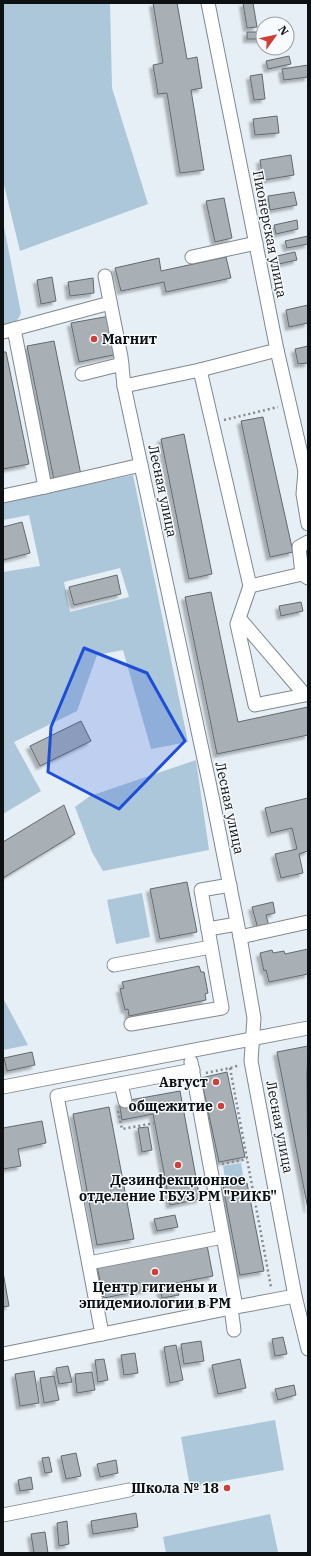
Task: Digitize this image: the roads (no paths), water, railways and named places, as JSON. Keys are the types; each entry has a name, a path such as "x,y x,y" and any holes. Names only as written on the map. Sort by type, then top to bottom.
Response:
{"street":[{"name":"Пионерская улица","path":"208,3 277,350 307,471 303,494 308,524"},
{"path":"192,257 256,243"},
{"name":"Лесная улица","path":"105,276 122,364 124,386 212,796 239,930 254,1018 251,1061 295,1296 308,1349"},
{"path":"45,487 9,330 110,303"},
{"path":"124,386 200,370 277,350"},
{"path":"82,374 122,364"},
{"path":"200,370 250,586 239,618 237,624 255,705 305,695 239,618"},
{"path":"3,496 141,465"},
{"path":"250,586 305,576 299,547 308,542"},
{"path":"131,1024 222,1008 201,890 230,884"},
{"path":"208,929 239,930 308,922"},
{"path":"114,965 211,948"},
{"path":"3,1087 308,1028"},
{"path":"189,1052 223,1237 233,1307 234,1330"},
{"path":"102,1334 58,1096 121,1084 193,1073"},
{"path":"121,1084 125,1100"},
{"path":"89,1263 223,1237"},
{"path":"3,1354 233,1307 295,1296"},
{"path":"3,1514 129,1490"}],"place":[{"name":"Магнит","path":"94,339"},
{"name":"Август","path":"216,1082"},
{"name":"общежитие","path":"221,1106"},
{"name":"Дезинфекционное отделение ГБУЗ РМ \"РИКБ\"","path":"178,1165"},
{"name":"Центр гигиены и эпидемиологии в РМ","path":"155,1272"},
{"name":"Школа № 18","path":"227,1488"}]}
